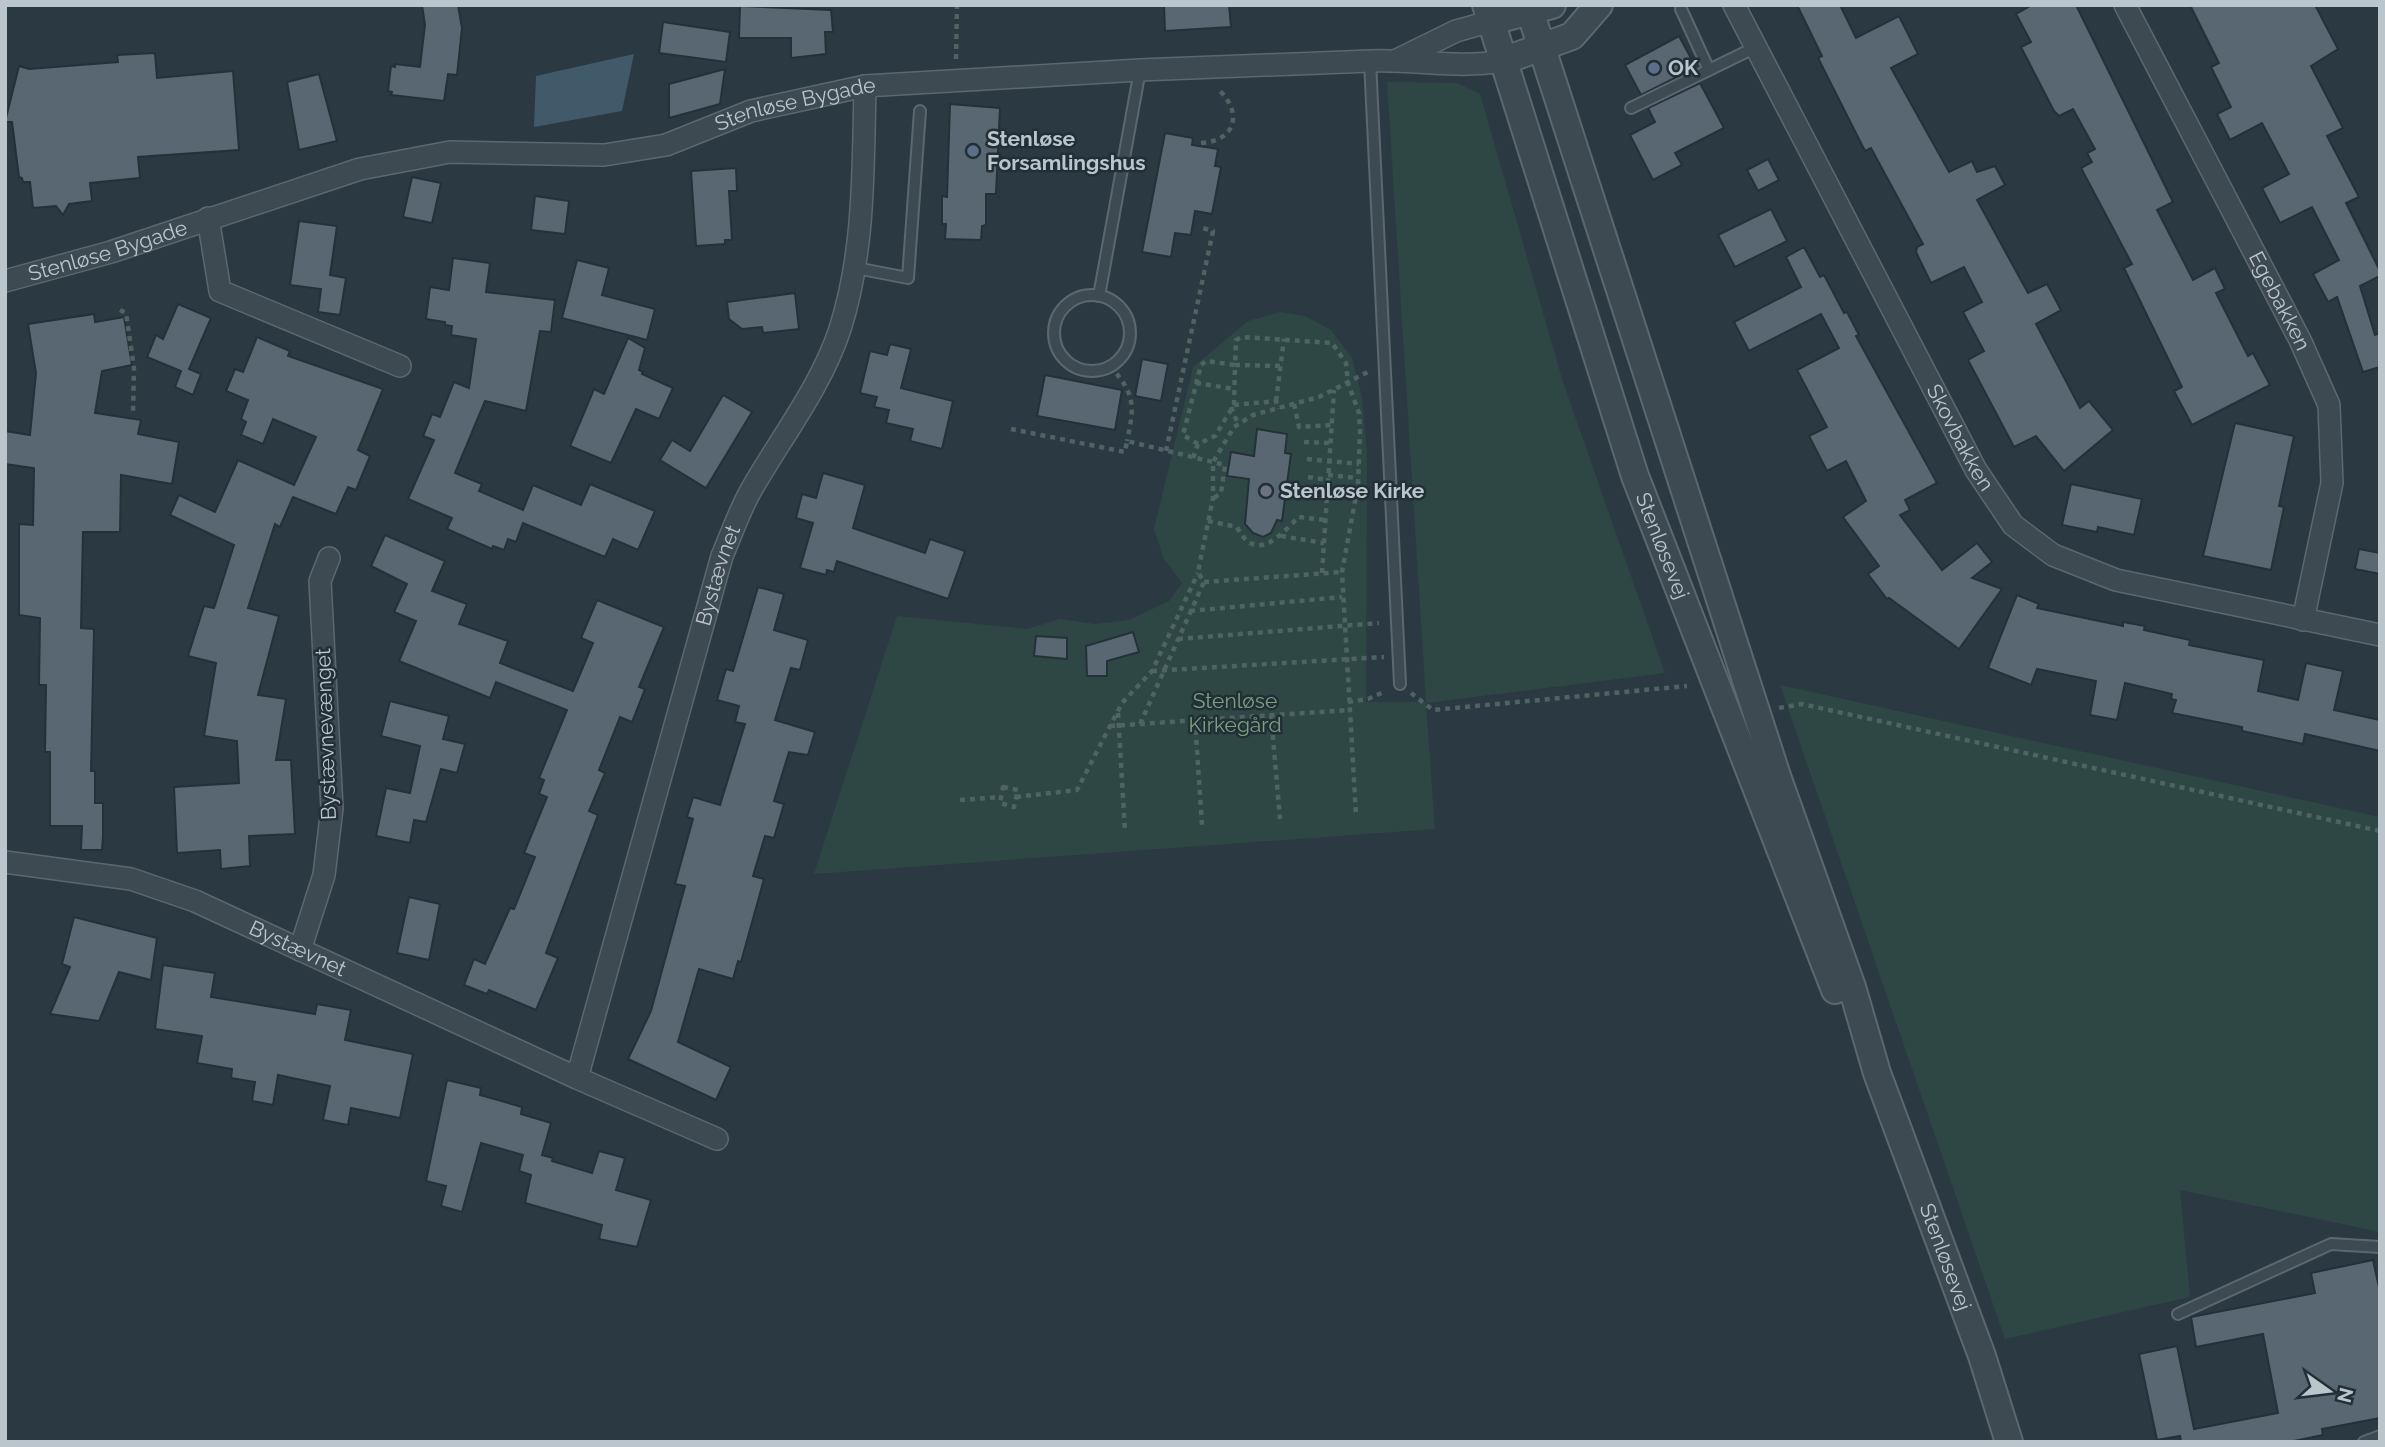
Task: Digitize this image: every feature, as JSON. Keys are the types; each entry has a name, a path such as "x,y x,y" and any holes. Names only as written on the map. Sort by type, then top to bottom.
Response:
{"street":[{"path":"1503,61 1572,36 1600,5"},
{"name":"Skovbakken","path":"1734,5 1976,470 2013,525 2053,555 2116,580 2380,635"},
{"name":"Egebakken","path":"2125,5 2300,340 2329,405 2332,483 2303,620"},
{"path":"1489,13 1537,8"},
{"name":"Stenløsevej","path":"1537,8 1541,49 1777,776 1852,987 1878,1073 1982,1356 2009,1442"},
{"name":"Stenløse Bygade","path":"1397,60 1489,13"},
{"name":"Stenløsevej","path":"1489,13 1635,476 1838,999 1878,1073"},
{"name":"Stenløse Bygade","path":"5,281 111,253 208,218 360,169 450,152 604,155 666,145 751,111 865,86 1140,70 1397,60 1468,67 1503,61"},
{"name":"Bystævnet","path":"577,1078 722,556 748,495 815,382 839,331 856,268 863,173 865,86"},
{"name":"Stenløse Bygade","path":"208,218 220,291 400,366"},
{"name":"Bystævnevænget","path":"300,950 324,875 332,808 320,581 329,558"},
{"name":"Bystævnet","path":"5,862 131,879 195,901 577,1078 717,1139"}],"lane":[{"path":"1681,9 1709,69"},
{"path":"1631,107 1756,47"},
{"path":"1370,61 1400,684"},
{"path":"1099,296 1140,70"},
{"path":"856,268 908,278 920,111"},
{"path":"1085,296 1099,296 1114,302 1124,313 1130,327 1129,342 1122,356 1111,366 1097,371 1076,367 1059,353 1054,339 1055,324 1061,311 1071,301 1085,296"},
{"path":"2178,1314 2331,1244 2380,1247"},
{"path":"2364,1442 2380,1436"}],"path":[{"path":"956,81 957,5"},
{"path":"1197,68 1230,101 1233,111 1233,123 1227,134 1216,142 1201,143"},
{"path":"1166,451 1213,231 1199,227"},
{"path":"120,310 126,313 134,369 133,415"},
{"path":"1193,458 1198,444 1215,436 1232,406 1236,340 1242,337 1332,344 1346,363 1348,383 1359,413 1358,478 1342,572 1356,815"},
{"path":"1278,408 1276,401 1284,339"},
{"path":"1198,444 1184,435 1201,365 1206,361 1281,366"},
{"path":"1010,429 1125,452 1133,413 1129,387 1111,366"},
{"path":"1016,797 1077,790 1118,710 1152,671 1198,572 1213,498 1213,462 1238,424 1334,390 1367,373"},
{"path":"1196,383 1234,389"},
{"path":"1322,573 1334,390"},
{"path":"1232,406 1276,401"},
{"path":"1294,404 1299,427 1332,425"},
{"path":"1232,406 1238,424"},
{"path":"1127,441 1225,466 1221,493 1213,498"},
{"path":"1304,442 1330,443"},
{"path":"1307,459 1359,464"},
{"path":"1308,477 1358,478"},
{"path":"1306,494 1327,497"},
{"path":"1208,521 1237,527 1241,536 1256,544 1272,543 1298,517 1325,520"},
{"path":"1281,536 1324,543"},
{"path":"1198,572 1204,582"},
{"path":"1204,582 1342,572"},
{"path":"1140,724 1204,582"},
{"path":"1190,611 1342,597"},
{"path":"1178,639 1397,622"},
{"path":"1152,671 1399,656"},
{"path":"1348,702 1368,699 1400,684 1433,710 1687,686"},
{"path":"1769,710 1802,704 2380,831"},
{"path":"1118,710 1125,831"},
{"path":"1110,726 1349,710"},
{"path":"1271,715 1280,819"},
{"path":"1195,720 1202,825"},
{"path":"1003,787 1018,790 1014,807 1000,803 1001,797 1003,787"},
{"path":"960,800 1001,797"}],"green space":[{"name":"Stenløse Kirkegård","path":"1387,82 1457,83 1480,94 1563,382 1665,673 1426,703 1435,829 814,874 897,616 1027,629 1060,619 1094,624 1129,620 1169,601 1182,583 1164,559 1154,529 1193,367 1248,321 1280,312 1305,316 1331,330 1352,358 1362,397 1367,452 1366,702 1426,702"},
{"path":"1780,685 2380,817 2380,1232 2180,1190 2190,1297 2005,1339"}],"water":[{"path":"634,54 622,111 534,127 536,76"}],"building":[{"path":"422,5 458,5 462,28 457,75 448,74 444,101 391,95 392,92 388,91 391,66 395,67 395,64 420,67 425,25"},
{"path":"1164,5 1229,5 1231,27 1165,31"},
{"path":"1797,5 1840,5 1856,38 1899,16 1918,54 1891,68 1949,172 1972,161 1977,172 1995,166 2005,185 1977,200 2028,293 2047,284 2061,310 2036,324 2080,408 2089,401 2113,430 2064,471 2036,436 2014,447 1968,360 1984,351 1963,312 1982,302 1964,267 1931,283 1916,252 1917,247 1923,244 1871,148 1865,151 1818,58 1822,56"},
{"path":"2032,5 2076,5 2173,202 2157,210 2193,280 2215,268 2225,289 2216,293 2248,356 2253,353 2270,385 2192,425 2174,391 2182,387 2124,268 2132,264 2081,168 2092,162 2087,153 2095,149 2073,109 2059,116 2054,111 2021,47 2031,42 2016,14"},
{"path":"2190,5 2315,5 2338,49 2311,66 2343,128 2327,136 2359,197 2346,203 2380,271 2380,276 2360,286 2375,335 2380,333 2380,367 2363,372 2337,297 2328,302 2313,274 2339,260 2312,207 2280,223 2262,188 2289,174 2262,123 2230,140 2217,114 2231,107 2211,67 2219,63"},
{"path":"740,6 831,10 833,32 825,32 826,54 791,58 791,38 739,38"},
{"path":"663,22 730,32 726,62 659,53"},
{"path":"1679,36 1692,60 1689,62 1693,69 1641,95 1625,65"},
{"path":"155,53 157,78 233,71 239,150 138,157 140,178 90,183 92,201 69,204 63,215 56,206 33,208 30,182 23,182 19,177 12,122 5,122 19,66 29,69 118,62 117,55"},
{"path":"725,69 720,104 669,118 669,84"},
{"path":"319,74 337,141 299,150 287,82"},
{"path":"1700,83 1724,128 1675,153 1682,165 1653,180 1630,135 1655,122 1648,108"},
{"name":"Stenløse Forsamlingshus","path":"950,104 1000,108 996,194 986,194 986,225 982,226 981,240 945,239 942,196 947,197"},
{"path":"1165,133 1193,138 1192,145 1218,149 1215,166 1221,167 1212,214 1195,211 1191,235 1175,233 1171,257 1142,252"},
{"path":"1768,159 1779,180 1758,191 1747,170"},
{"path":"736,168 737,191 729,191 732,240 725,240 725,244 696,246 691,171"},
{"path":"412,177 441,183 432,223 403,217"},
{"path":"535,196 569,201 565,234 531,230"},
{"path":"1771,209 1787,241 1735,267 1718,235"},
{"path":"299,221 337,226 330,275 346,278 340,315 318,312 321,289 290,285"},
{"path":"1804,247 1820,277 1824,275 1844,313 1847,312 1859,335 1856,336 1937,483 1905,500 1910,510 1900,515 1942,570 1977,543 1992,562 1972,578 2002,589 1959,649 1887,599 1868,574 1879,566 1843,517 1866,501 1846,461 1827,471 1809,436 1827,427 1797,370 1839,348 1821,314 1749,351 1734,322 1801,287 1786,257"},
{"path":"453,258 490,263 486,292 555,300 551,332 540,331 526,411 485,401 455,473 482,484 479,491 523,510 533,485 581,505 590,484 655,511 638,550 613,539 605,557 523,523 516,542 508,539 504,550 493,546 492,549 447,529 452,518 408,499 434,440 423,436 432,414 440,417 454,382 469,388 476,339 451,335 452,326 426,319 430,287 449,290"},
{"path":"577,260 609,268 602,295 655,309 647,340 562,318"},
{"path":"795,293 799,329 763,333 762,327 742,329 729,319 727,302"},
{"path":"178,304 211,318 189,369 201,374 193,395 175,387 181,371 147,357 156,335 163,339"},
{"path":"94,314 95,322 124,317 132,365 102,371 95,413 141,420 138,434 179,442 172,484 121,475 120,532 83,532 81,628 94,629 91,771 95,771 95,803 103,803 103,836 102,850 81,850 82,826 50,826 50,752 45,752 46,685 39,685 40,618 19,615 19,524 33,525 34,468 5,464 5,431 30,435 36,373 28,324"},
{"path":"257,337 290,351 288,356 383,389 358,450 370,456 356,490 348,487 336,514 293,497 280,527 275,524 248,608 279,616 258,695 286,699 276,760 291,760 295,834 249,836 250,866 221,869 220,850 177,853 174,787 239,783 237,741 204,736 216,663 188,656 204,606 214,608 234,545 170,515 179,495 215,512 238,460 294,485 316,437 273,419 263,444 241,435 246,422 241,419 248,400 226,391 235,369 243,372"},
{"path":"628,338 645,348 639,370 642,374 673,388 659,419 636,409 611,463 570,446 594,389 604,394"},
{"path":"890,344 911,349 901,388 953,401 942,449 910,441 913,429 886,423 889,410 874,407 877,397 860,393 870,351 887,355"},
{"path":"1142,359 1168,364 1161,401 1135,396"},
{"path":"1045,375 1122,390 1115,430 1037,416"},
{"path":"723,395 752,412 706,488 660,460 672,440 690,451"},
{"path":"2235,423 2294,436 2279,506 2284,507 2271,570 2203,556"},
{"name":"Stenløse Kirke","path":"1257,429 1287,434 1285,453 1291,454 1282,521 1277,520 1271,533 1263,537 1253,533 1245,524 1249,479 1227,476 1231,452 1254,456"},
{"path":"823,473 865,485 853,528 925,553 930,539 965,551 948,599 837,561 834,572 827,570 826,575 800,568 813,523 796,518 802,494 816,498"},
{"path":"2071,484 2142,499 2134,535 2098,527 2097,532 2062,525"},
{"path":"385,535 445,561 432,591 467,604 459,624 508,641 500,663 573,691 593,643 581,638 597,600 664,627 639,687 645,689 632,722 620,717 599,770 605,773 589,811 598,815 546,953 558,958 536,1010 489,990 487,994 464,985 474,959 485,964 510,908 514,909 535,857 524,853 547,797 539,794 544,780 539,778 567,710 496,682 490,698 399,661 416,621 394,612 407,584 371,566"},
{"path":"2359,549 2380,553 2380,574 2355,569"},
{"path":"758,587 784,594 774,630 808,640 800,670 791,668 775,720 815,732 808,755 789,752 774,801 784,804 774,838 765,836 753,876 764,879 741,962 738,961 733,979 699,969 678,1042 731,1067 716,1100 628,1059 651,1011 685,886 675,884 693,819 687,817 693,797 720,805 745,724 735,722 739,706 717,700 726,669 733,671"},
{"path":"2017,595 2039,604 2037,608 2123,626 2123,622 2145,626 2144,630 2190,640 2189,645 2264,660 2258,691 2298,700 2306,663 2343,671 2334,710 2380,720 2380,751 2305,734 2303,744 2242,731 2242,727 2172,713 2176,700 2171,699 2172,694 2125,683 2117,720 2090,715 2096,681 2037,669 2031,685 1988,668"},
{"path":"1133,632 1139,652 1107,661 1107,676 1087,676 1086,646"},
{"path":"1036,636 1067,638 1067,659 1034,656"},
{"path":"390,701 449,716 443,739 465,744 457,773 441,769 426,822 414,820 410,843 376,836 386,788 410,793 420,746 381,736"},
{"path":"409,897 440,904 429,960 397,953"},
{"path":"74,917 157,938 151,980 119,972 99,1021 50,1014 70,967 62,964"},
{"path":"163,965 215,973 211,997 315,1014 317,1004 351,1010 345,1040 413,1054 400,1118 351,1108 348,1125 323,1120 330,1086 278,1075 273,1105 252,1101 255,1082 231,1078 232,1069 197,1063 202,1036 155,1029"},
{"path":"447,1080 481,1088 480,1095 522,1107 521,1114 551,1123 542,1155 553,1158 552,1161 592,1173 599,1151 625,1158 616,1190 651,1200 637,1247 599,1239 602,1225 525,1203 531,1175 519,1171 523,1155 481,1143 462,1212 441,1206 446,1186 426,1181"},
{"path":"2373,1260 2380,1292 2380,1418 2322,1429 2323,1435 2289,1442 2181,1442 2180,1436 2157,1440 2139,1354 2177,1346 2194,1429 2278,1413 2263,1334 2196,1347 2191,1317 2315,1293 2311,1273"}],"place":[{"name":"OK","path":"1654,68"},
{"name":"Stenløse Forsamlingshus","path":"973,151"},
{"name":"Stenløse Kirke","path":"1266,491"}]}
